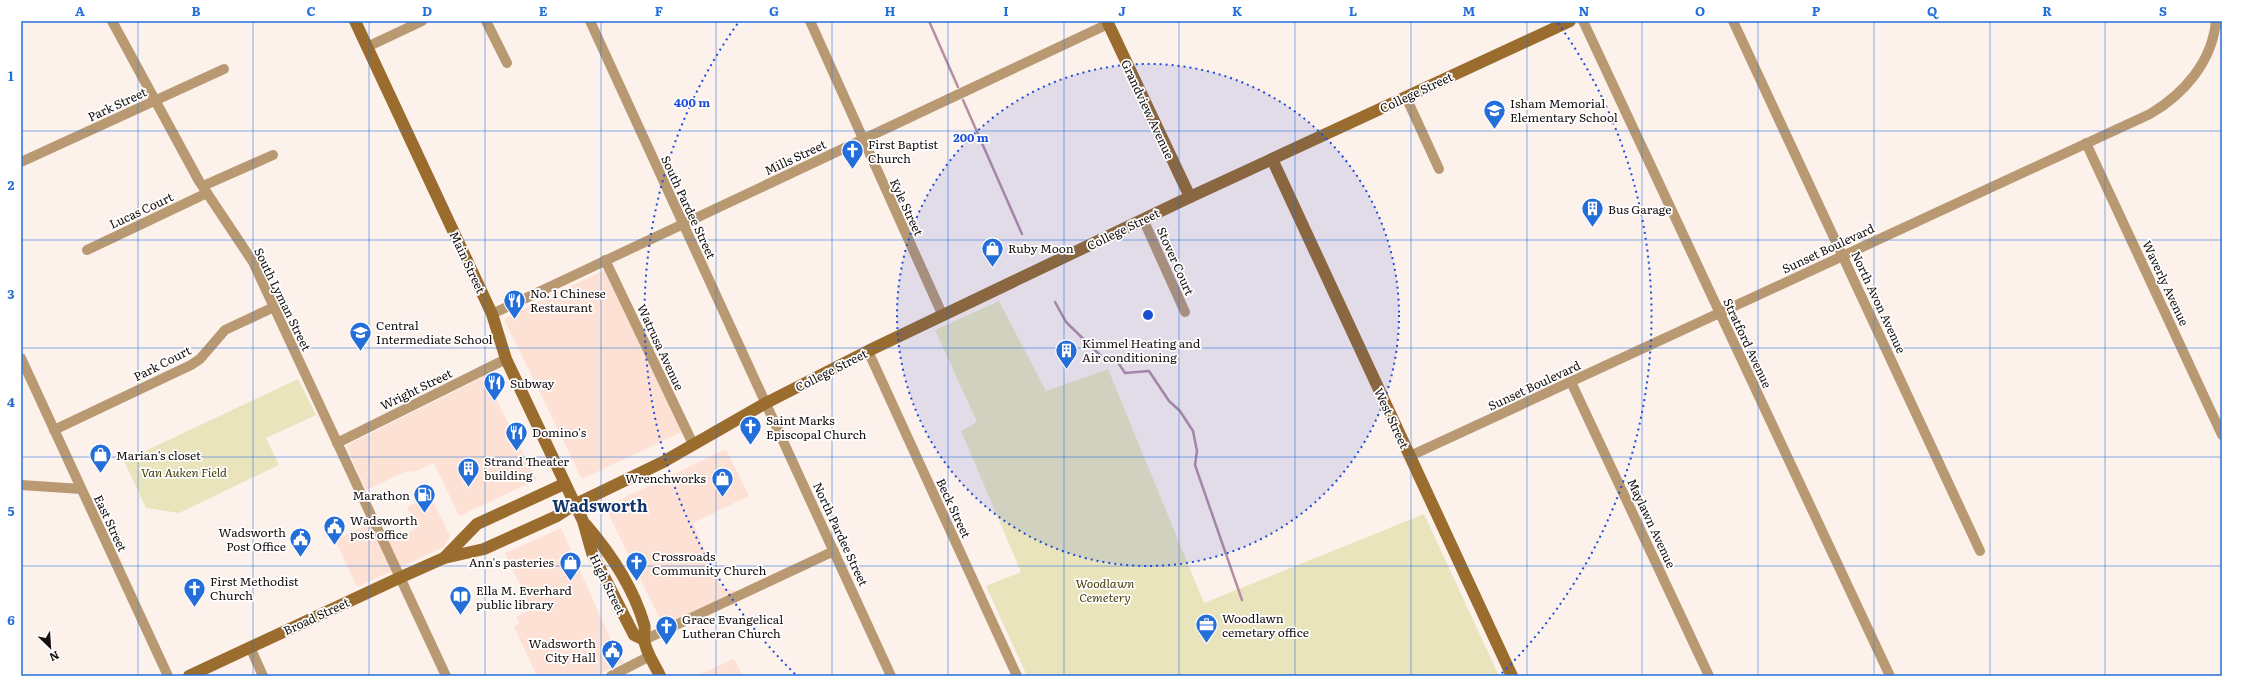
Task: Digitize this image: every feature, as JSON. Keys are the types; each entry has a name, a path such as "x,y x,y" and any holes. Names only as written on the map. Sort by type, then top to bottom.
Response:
{"main road":[{"name":"Main Street","path":"355,21 492,314 506,359 574,505"},
{"name":"College Street","path":"574,505 663,462 766,403 868,351 1190,197 1570,21"},
{"name":"Grandview Avenue","path":"1107,22 1190,197"},
{"name":"West Street","path":"1272,159 1512,676"},
{"name":"Broad Street","path":"444,558 465,535 483,521 564,484"},
{"name":"Broad Street","path":"189,676 444,558 475,552 557,516 574,505"},
{"name":"High Street","path":"574,505 583,521 601,543 626,581 645,626 644,640 660,676"},
{"name":"High Street","path":"583,521 592,553 630,628 634,635 644,640"},
{"path":"465,535 466,545 475,552"}],"street":[{"name":"South Lyman Street","path":"112,21 205,190 252,262 446,676"},
{"path":"367,47 422,21"},
{"path":"486,21 506,63"},
{"name":"South Pardee Street","path":"590,21 682,224 766,403"},
{"name":"Kyle Street","path":"810,21 862,140 943,316"},
{"name":"Stratford Avenue","path":"1583,21 1890,676"},
{"name":"North Avon Avenue","path":"1733,21 1980,551"},
{"name":"Sunset Boulevard","path":"1410,456 2150,114 2173,99 2196,74 2205,59 2211,43 2216,21"},
{"name":"Mills Street","path":"492,314 862,140 1107,22"},
{"name":"Park Street","path":"21,162 224,69"},
{"path":"1406,97 1439,169"},
{"name":"Waverly Avenue","path":"2086,143 2222,435"},
{"name":"Lucas Court","path":"87,250 273,155"},
{"name":"Stover Court","path":"1144,219 1185,312"},
{"name":"Watrusa Avenue","path":"605,260 693,444"},
{"name":"Park Court","path":"54,430 191,365 200,359 225,330 274,307"},
{"name":"Beck Street","path":"868,351 1017,676"},
{"name":"East Street","path":"21,358 168,676"},
{"name":"Wright Street","path":"337,443 506,359"},
{"name":"Maylawn Avenue","path":"1572,382 1709,676"},
{"name":"North Pardee Street","path":"766,403 891,676"},
{"path":"21,485 81,489"},
{"path":"644,640 834,551"},
{"path":"250,647 263,676"},
{"path":"611,676 650,656"}],"shaded area":[{"path":"604,270 682,432 582,479 504,319"},
{"path":"485,376 536,480 459,516 434,463 416,471 405,472 366,490 347,445"},
{"path":"726,449 749,496 693,523 721,587 741,592 664,627 605,507"},
{"path":"432,499 450,536 444,547 357,587 335,540 378,520 389,541 417,528 407,507 416,503 418,505"},
{"path":"561,528 615,649 624,662 596,676 537,676 514,627 519,624 516,617 531,609 505,553"},
{"path":"734,659 743,676 696,676"}],"green space":[{"name":"Woodlawn Cemetery","path":"999,301 1046,391 1108,369 1204,603 1424,514 1499,676 1027,676 986,586 1021,572 961,431 977,422 935,330"},
{"name":"Van Auken Field","path":"298,379 316,415 266,438 279,465 179,513 146,508 124,461"}],"waterway":[{"path":"929,21 958,87"},
{"path":"963,100 1022,234"},
{"path":"1055,302 1066,322 1102,357 1117,361 1125,373 1149,371 1169,401 1180,411 1193,431 1197,451 1195,465 1242,600"}],"place":[{"name":"Isham Memorial Elementary School","path":"1495,130"},
{"name":"First Baptist Church","path":"852,170"},
{"name":"Bus Garage","path":"1593,228"},
{"name":"Ruby Moon","path":"993,268"},
{"name":"No. 1 Chinese Restaurant","path":"515,320"},
{"name":"Central Intermediate School","path":"361,352"},
{"name":"Kimmel Heating and Air conditioning","path":"1066,370"},
{"name":"Subway","path":"494,402"},
{"name":"Saint Marks Episcopal Church","path":"751,446"},
{"name":"Domino's","path":"517,452"},
{"name":"Marian's closet","path":"101,474"},
{"name":"Strand Theater building","path":"469,488"},
{"name":"Wrenchworks","path":"722,498"},
{"name":"Marathon","path":"425,514"},
{"name":"Wadsworth post office","path":"334,546"},
{"name":"Wadsworth Post Office","path":"301,558"},
{"name":"Ann's pasteries","path":"570,582"},
{"name":"Crossroads Community Church","path":"637,582"},
{"name":"First Methodist Church","path":"194,608"},
{"name":"Ella M. Everhard public library","path":"460,616"},
{"name":"Woodlawn cemetary office","path":"1206,644"},
{"name":"Grace Evangelical Lutheran Church","path":"666,646"},
{"name":"Wadsworth City Hall","path":"612,670"}],"district":[{"name":"Wadsworth","path":"600,505"}]}
